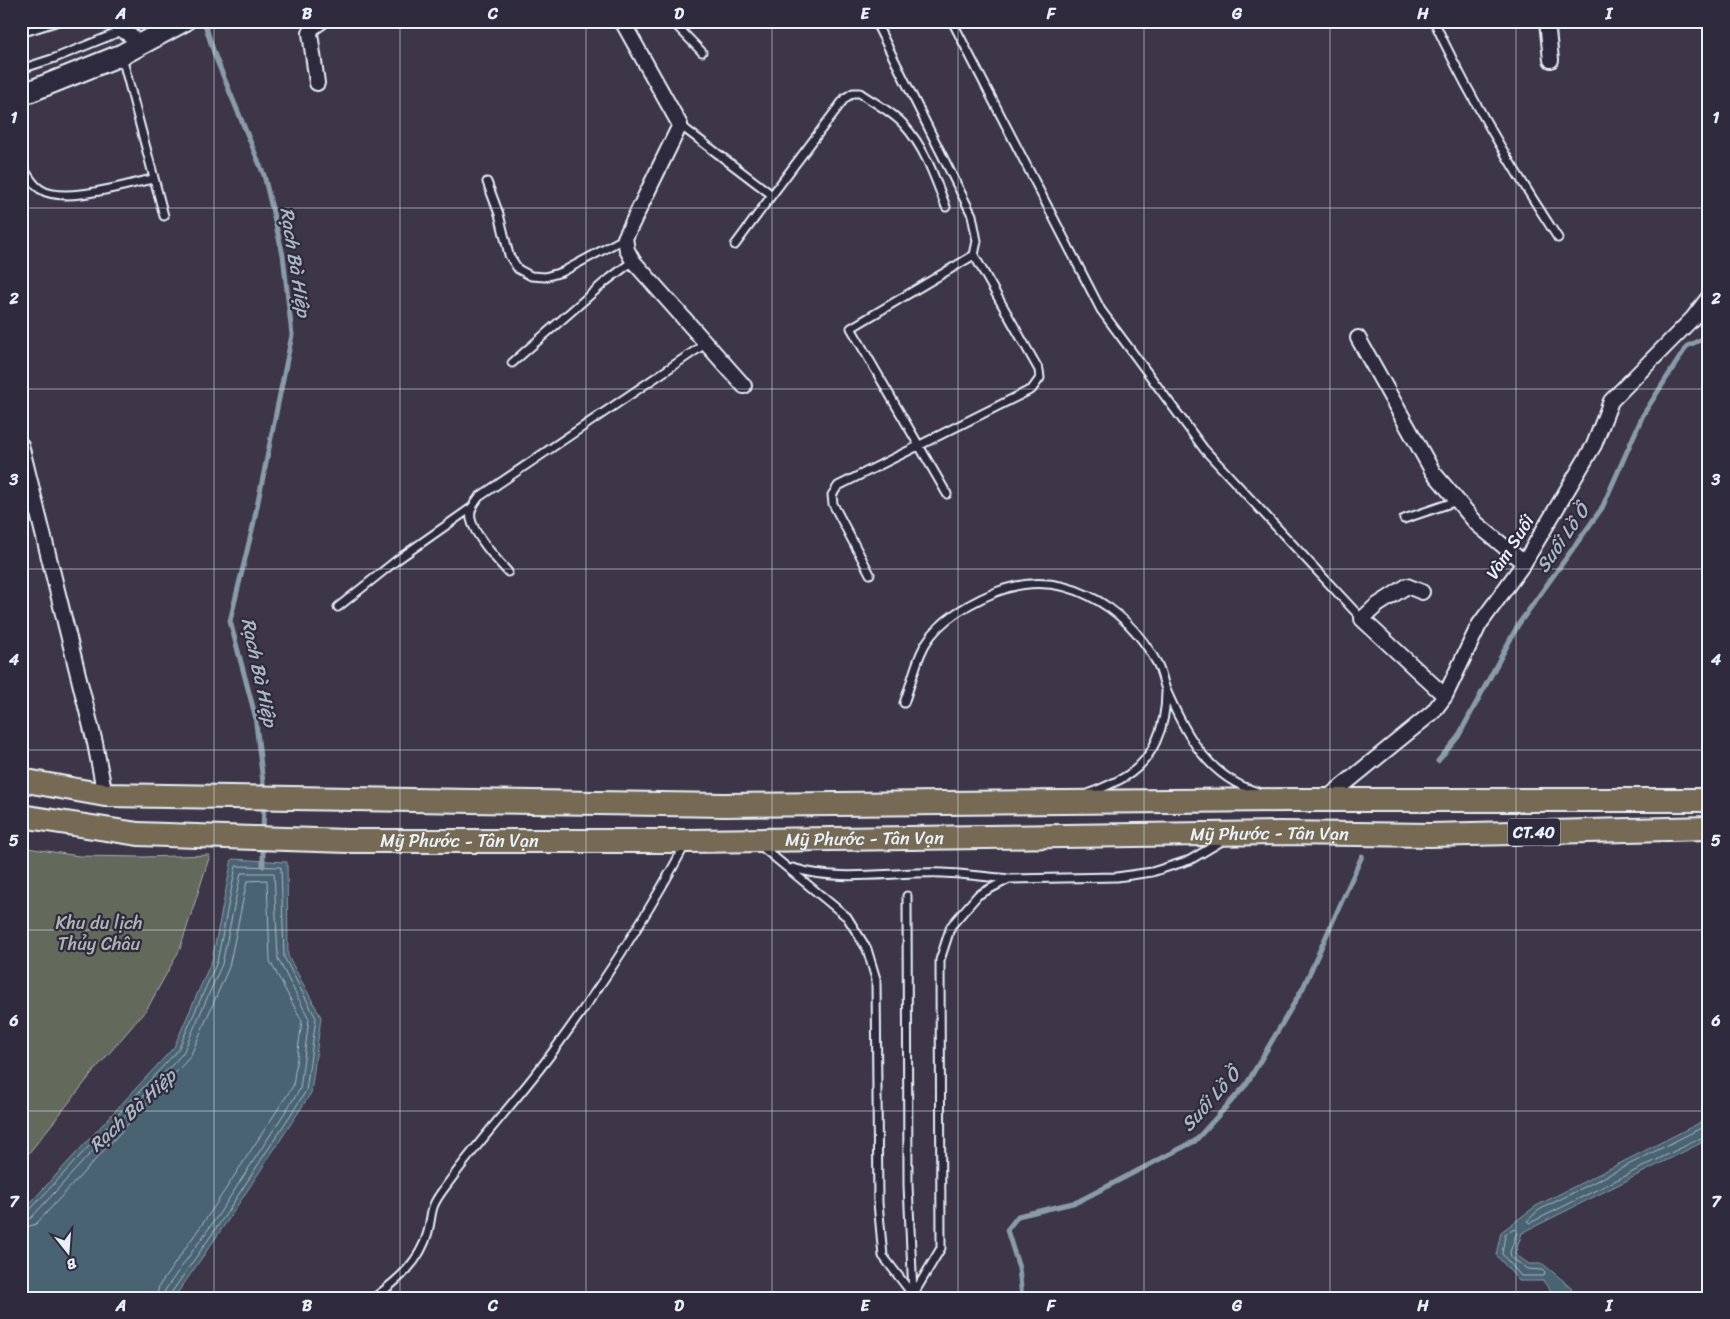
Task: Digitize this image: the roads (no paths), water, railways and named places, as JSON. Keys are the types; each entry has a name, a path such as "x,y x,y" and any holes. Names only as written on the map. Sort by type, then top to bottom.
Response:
{"main road":[{"path":"21,95 121,55 181,23"},
{"name":"Mỹ Phước - Tân Vạn","path":"21,780 104,795 724,804 1288,800 1709,800"},
{"name":"Mỹ Phước - Tân Vạn","path":"21,816 138,834 347,841 688,841 1235,834 1432,835 1709,828"}],"street":[{"path":"109,21 143,44"},
{"path":"317,83 310,33 312,28 322,21"},
{"path":"622,21 680,125 624,238 627,250 634,261 705,344 744,386"},
{"path":"1547,21 1551,60"},
{"name":"Vàm Suối","path":"1324,800 1433,712 1445,696 1479,625 1524,563 1594,446 1611,401 1707,309"},
{"path":"1358,338 1433,472 1477,524 1524,563"},
{"path":"22,452 93,733 104,795"},
{"path":"1422,592 1407,586 1362,618 1445,696"}],"lane":[{"path":"21,34 59,21"},
{"path":"672,21 702,52"},
{"path":"870,574 832,504 832,495 838,486 1032,388 1040,378 1039,370 974,255 977,241 972,215 875,21"},
{"path":"952,21 1102,310 1204,449 1362,618"},
{"path":"1434,21 1478,109 1558,238"},
{"path":"21,69 55,58 123,31"},
{"path":"121,55 164,216"},
{"path":"735,245 845,98 853,93 860,93 903,123 918,142 932,169 946,207"},
{"path":"680,125 772,195"},
{"path":"21,164 40,189 56,195 85,193 153,179"},
{"path":"487,182 499,214 510,255 518,269 531,276 545,277 562,272 624,238"},
{"path":"947,494 920,444 851,328 974,255"},
{"path":"512,363 605,282 634,261"},
{"path":"338,607 397,560 471,508 479,497 687,358 705,344"},
{"path":"1404,519 1457,501"},
{"path":"471,508 470,518 476,532 508,572"},
{"path":"904,703 921,651 943,623 975,600 1007,588 1051,584 1076,590 1109,606 1131,626 1158,664 1166,690 1198,751 1222,774 1248,789 1288,800"},
{"path":"1071,802 1125,777 1145,759 1159,736 1166,714 1166,690"},
{"path":"788,867 808,873 829,875 943,873 1009,879 1117,877 1152,872 1190,860 1235,834"},
{"path":"752,839 847,916 867,949 872,963 876,979 878,1203 882,1256 913,1296"},
{"path":"374,1298 401,1277 417,1257 428,1231 431,1209 438,1197 560,1042 651,906 688,841"},
{"path":"913,1296 941,1248 940,960 951,926 978,895 1009,879"},
{"path":"907,896 908,1185 913,1296"}],"water":[{"path":"232,859 287,862 288,956 321,1017 311,1093 228,1220 174,1298 21,1298 21,1213 174,1047 212,960"},
{"path":"1709,1118 1709,1139 1522,1233 1515,1254 1529,1264 1543,1264 1571,1287 1573,1298 1557,1298 1543,1281 1519,1281 1496,1255 1501,1232 1536,1206"}],"waterway":[{"name":"Rạch Bà Hiệp","path":"204,21 215,56 264,175 283,255 292,335 253,526 230,621 255,715 264,791"},
{"name":"Suối Lồ Ồ","path":"1438,761 1458,737 1518,625 1602,508 1643,415 1687,346 1709,336"},
{"name":"Rạch Bà Hiệp","path":"263,834 264,802"},
{"name":"Rạch Bà Hiệp","path":"263,845 263,866"},
{"name":"Suối Lồ Ồ","path":"1022,1298 1019,1268 1007,1230 1018,1216 1077,1202 1195,1141 1246,1085 1303,988 1362,856"}],"park label":[{"name":"Khu du lịch Thủy Châu","path":"99,933"}]}
